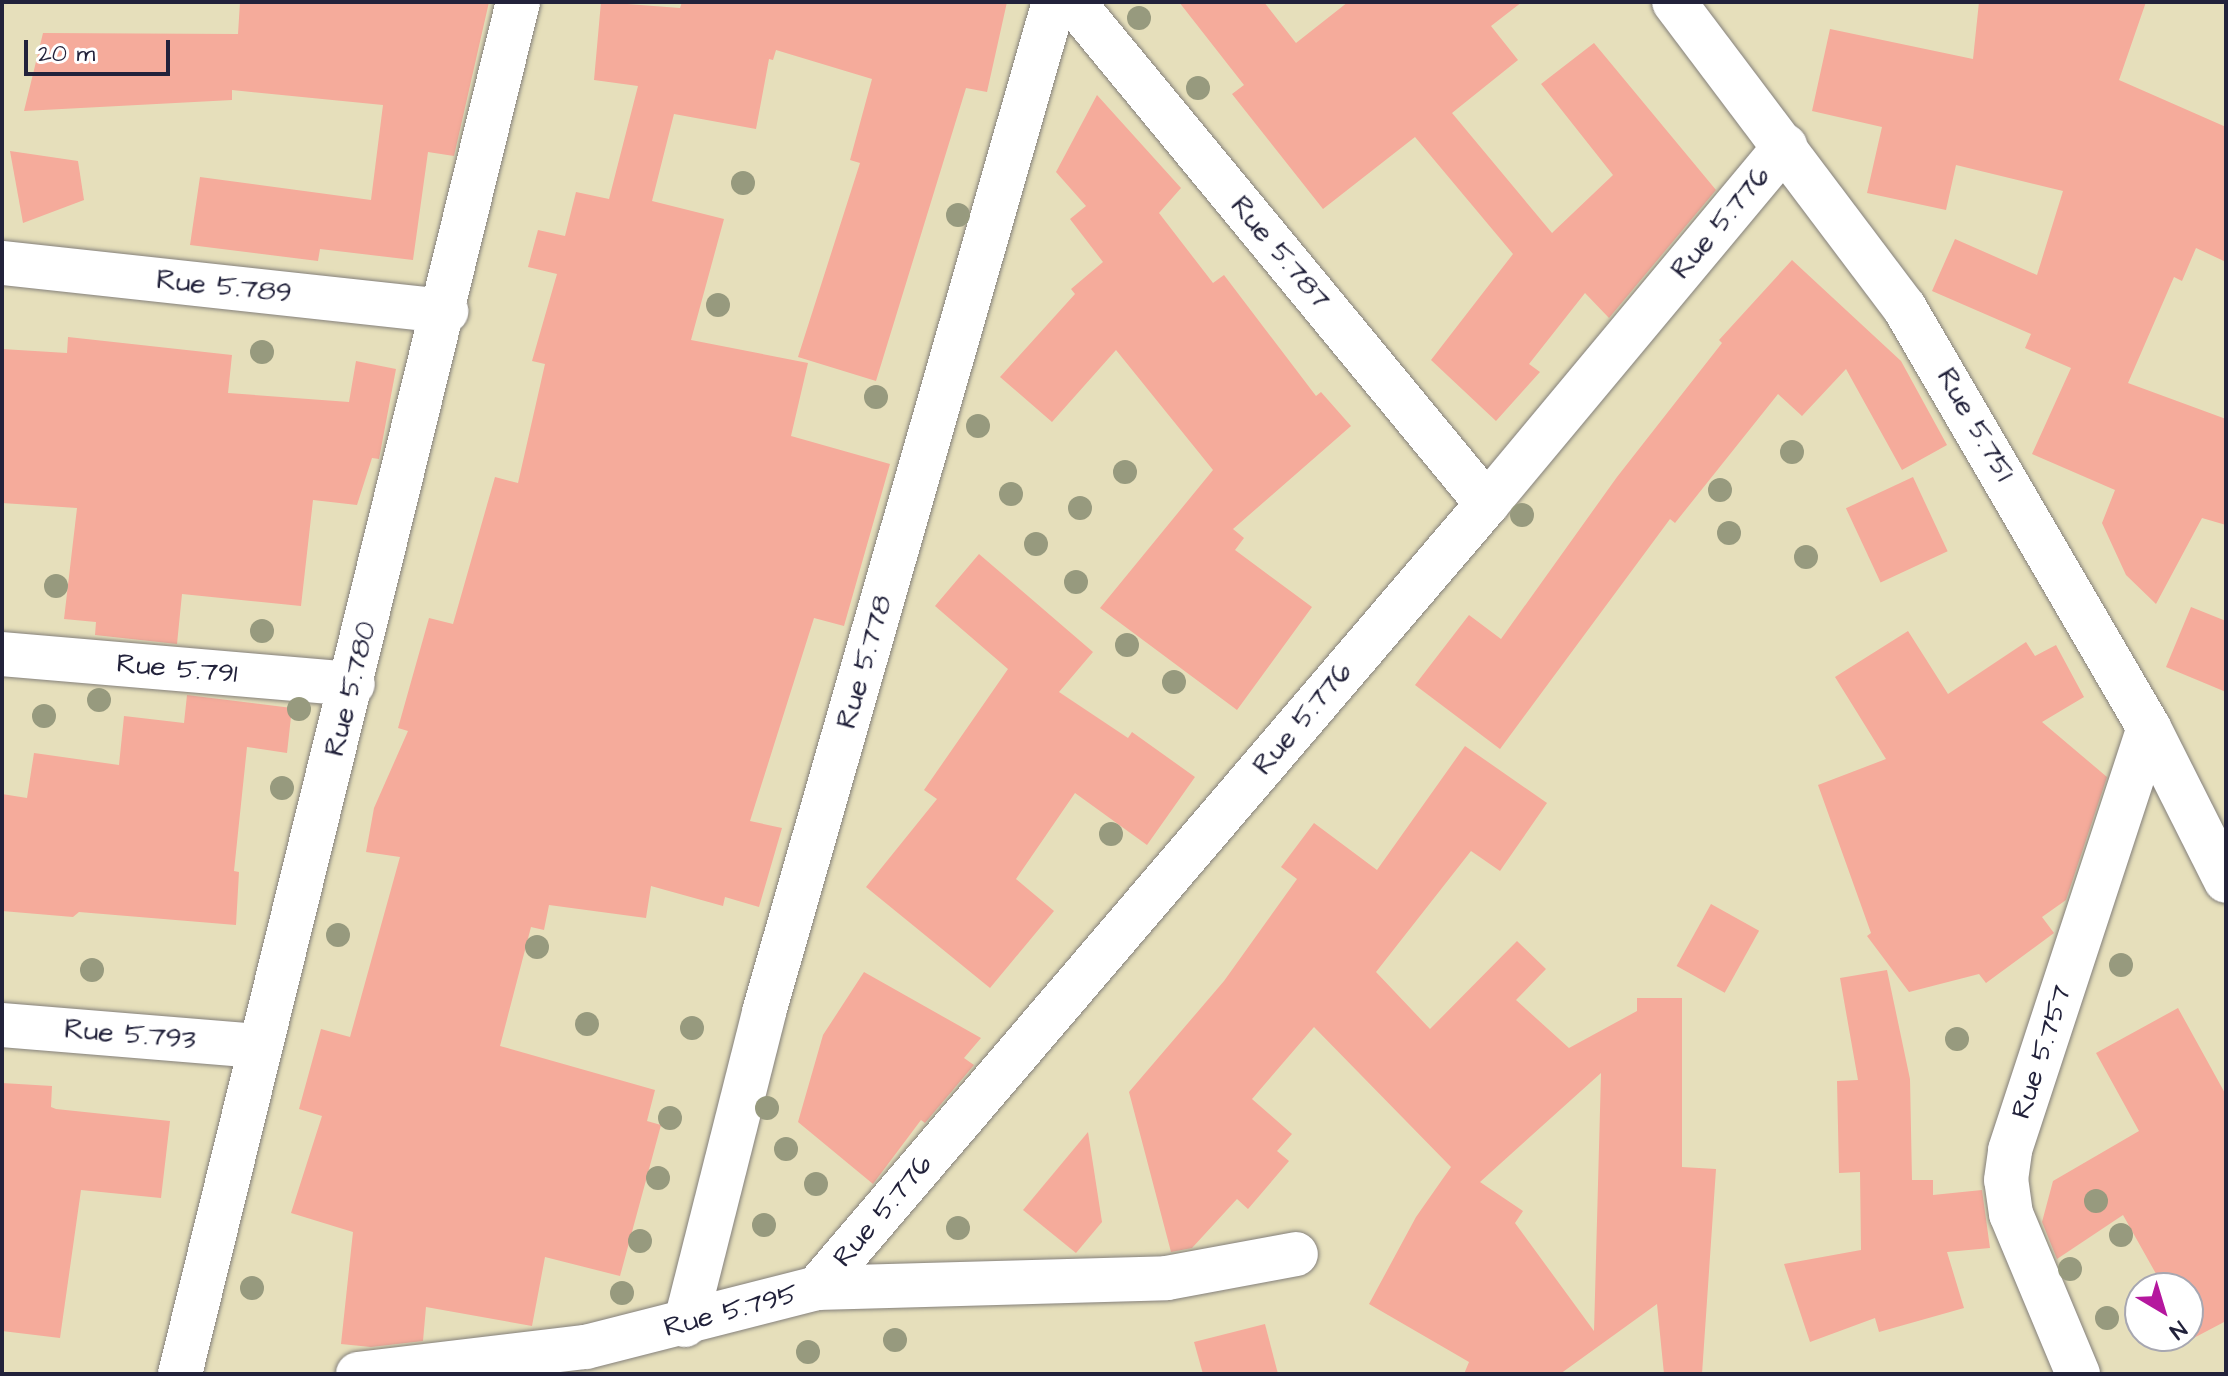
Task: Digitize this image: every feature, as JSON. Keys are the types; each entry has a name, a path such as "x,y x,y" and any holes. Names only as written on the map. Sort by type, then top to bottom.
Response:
{"street":[{"name":"Rue 5.780","path":"180,1374 257,1046 353,684 446,311 518,2"},
{"name":"Rue 5.778","path":"685,1325 764,1012 1054,2"},
{"name":"Rue 5.787","path":"1073,2 1487,504"},
{"name":"Rue 5.751","path":"1674,2 1785,146 1928,345 2149,728 2226,881"},
{"name":"Rue 5.776","path":"817,1288 1487,504 1785,146"},
{"name":"Rue 5.789","path":"2,263 446,311"},
{"name":"Rue 5.791","path":"2,654 353,684"},
{"name":"Rue 5.757","path":"2078,1374 2011,1214 2006,1180 2010,1150 2149,728"},
{"name":"Rue 5.793","path":"2,1025 257,1046"},
{"name":"Rue 5.795","path":"358,1374 586,1347 685,1325 817,1288 1167,1278 1296,1254"}],"building":[{"path":"240,2 489,2 454,156 428,152 413,260 320,249 318,261 190,245 200,177 371,200 383,105 232,90 232,100 24,111 43,33 238,34"},
{"path":"601,2 680,8 682,2 1007,2 987,92 966,88 876,381 798,357 860,163 850,160 872,79 776,50 773,60 769,59 756,129 674,114 652,201 724,219 691,340 808,363 791,436 890,464 844,626 814,618 750,821 782,828 759,907 725,897 723,906 651,886 646,918 549,905 544,930 531,927 500,1046 655,1090 647,1121 661,1125 620,1276 545,1257 532,1326 426,1307 423,1341 371,1347 341,1344 353,1232 291,1213 322,1116 299,1109 321,1029 350,1037 400,857 366,852 374,808 408,731 398,728 429,618 453,624 495,477 518,483 545,364 532,361 557,274 528,267 538,230 565,236 576,192 609,199 638,86 594,80"},
{"path":"1179,2 1264,2 1296,43 1348,2 1522,2 1491,26 1518,60 1452,113 1552,233 1613,175 1541,84 1594,43 1716,190 1609,318 1585,293 1529,364 1540,372 1496,421 1431,360 1513,254 1415,137 1323,209 1232,94 1244,85"},
{"path":"1979,2 2146,2 2119,80 2226,127 2226,262 2196,248 2182,281 2174,277 2128,383 2226,419 2226,525 2202,518 2156,604 2126,575 2102,523 2115,490 2032,454 2071,368 2025,348 2031,334 1932,291 1955,239 2037,275 2063,191 1956,165 1946,210 1867,193 1882,127 1812,111 1830,29 1973,59"},
{"path":"1097,95 1181,188 1159,213 1213,283 1224,275 1316,396 1321,392 1351,426 1233,529 1244,538 1235,550 1312,607 1237,710 1100,608 1213,470 1116,350 1052,422 1000,377 1075,294 1071,289 1103,262 1070,219 1086,206 1056,172"},
{"path":"10,151 78,161 84,200 23,223"},
{"path":"1792,260 1901,361 1947,445 1902,470 1846,369 1802,416 1778,394 1675,523 1670,519 1500,749 1415,685 1469,615 1501,639 1617,477 1722,343 1719,340"},
{"path":"68,337 232,355 228,393 349,402 356,361 396,369 379,459 372,458 357,505 313,500 301,606 182,594 177,644 95,635 96,622 64,619 77,508 2,503 2,349 67,353"},
{"path":"1913,477 1948,551 1881,583 1846,508"},
{"path":"979,554 1093,652 1059,692 1128,738 1132,732 1195,777 1147,845 1075,793 1016,879 1054,911 990,988 866,887 937,799 924,790 1008,669 935,606"},
{"path":"2191,607 2226,621 2226,692 2166,667"},
{"path":"1908,631 1948,694 2026,642 2035,656 2056,645 2084,697 2042,722 2107,777 2066,900 2042,917 2054,933 1986,983 1979,974 1909,992 1867,936 1871,933 1818,785 1886,759 1835,677"},
{"path":"187,695 292,708 287,753 247,747 234,871 239,872 236,925 79,912 73,917 2,911 2,794 27,798 34,753 119,765 124,716 184,723"},
{"path":"1465,746 1547,803 1500,871 1471,851 1376,972 1430,1029 1517,941 1546,969 1516,1000 1569,1048 1637,1011 1637,998 1682,998 1682,1167 1716,1169 1702,1374 1664,1374 1657,1304 1560,1374 1464,1374 1469,1362 1369,1304 1416,1217 1451,1167 1314,1027 1252,1099 1292,1134 1277,1151 1289,1161 1248,1209 1237,1199 1192,1248 1171,1252 1129,1092 1224,981 1297,879 1281,867 1314,823 1377,870","holes":["1601,1073 1594,1331 1515,1223 1523,1211 1480,1182"]},
{"path":"1711,904 1759,931 1725,993 1677,966"},
{"path":"1887,970 1910,1079 1912,1180 1933,1180 1933,1195 1982,1190 1990,1248 1947,1252 1964,1308 1879,1332 1875,1318 1810,1342 1784,1264 1861,1250 1860,1172 1839,1173 1837,1081 1858,1080 1840,978"},
{"path":"864,972 981,1038 964,1058 974,1065 925,1123 921,1120 873,1184 798,1122 823,1035"},
{"path":"2178,1008 2226,1095 2226,1321 2204,1333 2204,1272 2155,1272 2123,1215 2057,1259 2042,1222 2053,1181 2139,1131 2096,1053"},
{"path":"2,1083 52,1086 51,1107 56,1109 170,1121 161,1198 81,1190 60,1338 2,1331"},
{"path":"1088,1132 1102,1222 1076,1253 1023,1210"},
{"path":"1265,1324 1278,1374 1203,1374 1194,1342"}]}
